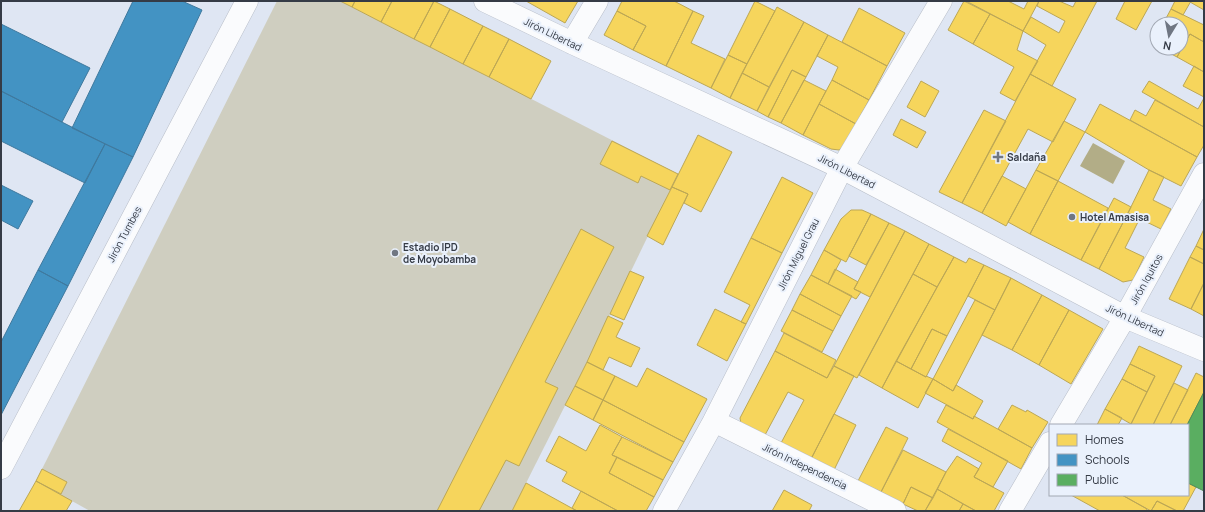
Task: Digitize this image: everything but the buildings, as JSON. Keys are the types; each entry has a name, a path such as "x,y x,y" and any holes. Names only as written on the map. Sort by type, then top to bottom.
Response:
{"street":[{"name":"Jirón Tumbes","path":"1,468 247,1"},
{"name":"Jirón Libertad","path":"485,1 842,168 1125,317 1204,350"},
{"path":"572,43 597,1"},
{"name":"Jirón Miguel Grau","path":"664,511 714,421 842,168 941,1"},
{"name":"Jirón Iquitos","path":"1062,424 1125,317 1204,174"},
{"name":"Jirón Independencia","path":"714,421 895,511"},
{"path":"1010,511 1049,445"}],"shaded area":[{"name":"Estadio IPD de Moyobamba","path":"277,1 340,1 678,174 587,362 512,511 90,511 36,481"},
{"path":"1093,143 1125,161 1113,184 1080,166"}],"place":[{"name":"Saldaña","path":"998,157"},
{"name":"Hotel Amasisa","path":"1072,217"},
{"name":"Estadio IPD de Moyobamba","path":"395,253"}]}
